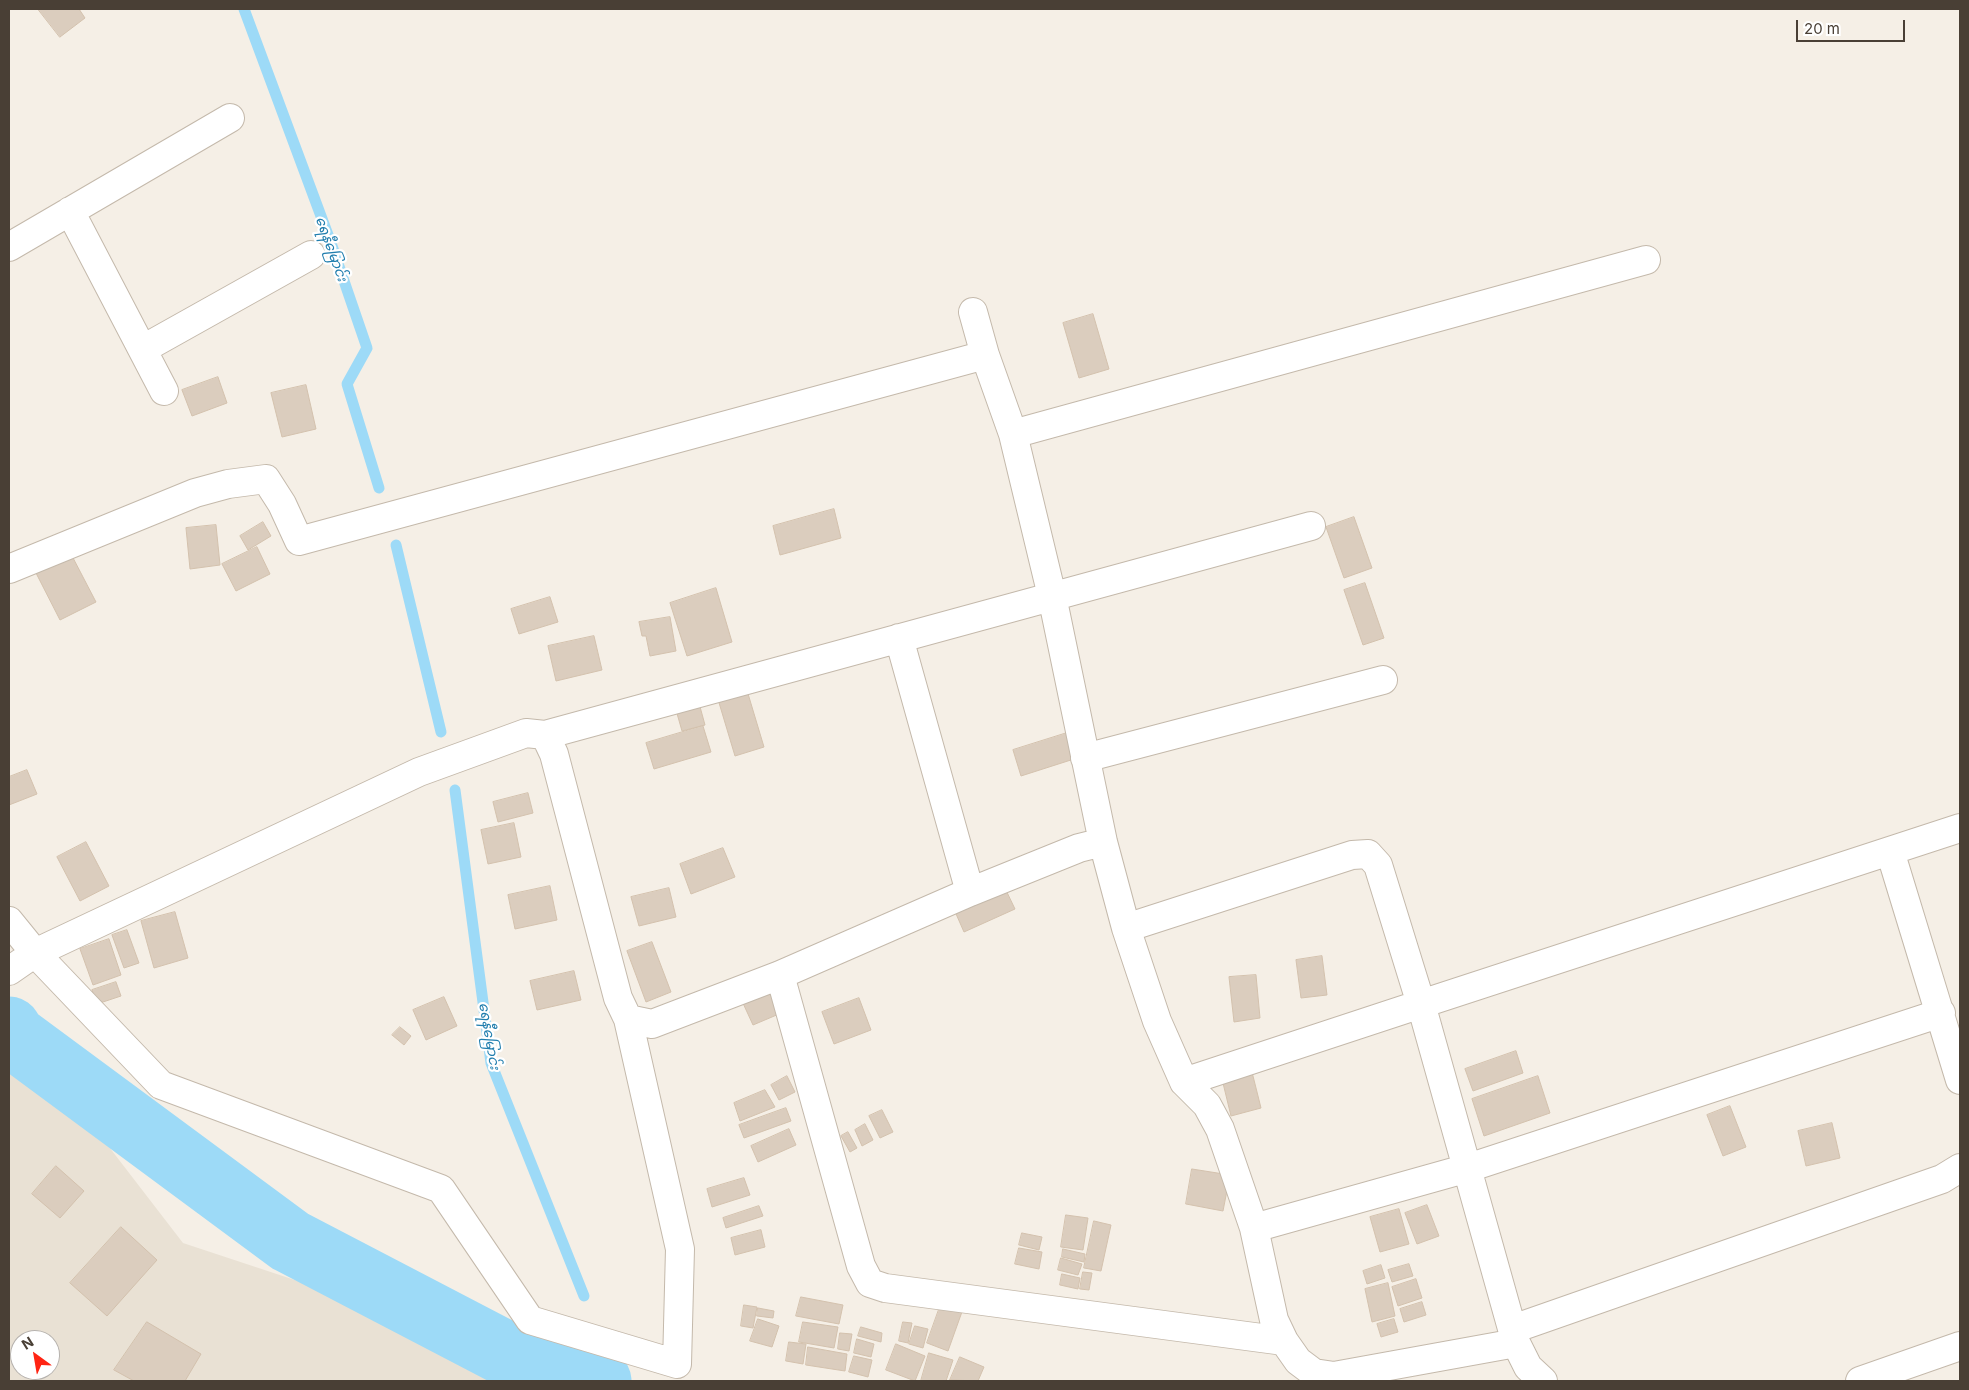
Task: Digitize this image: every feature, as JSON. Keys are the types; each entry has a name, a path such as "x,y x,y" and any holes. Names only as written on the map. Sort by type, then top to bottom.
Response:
{"street":[{"path":"9,247 230,118"},
{"path":"70,211 164,391"},
{"path":"142,350 311,255"},
{"path":"1013,434 1646,260"},
{"path":"972,312 985,356 1013,434 1052,596 1084,758 1103,842 1126,928 1157,1021 1184,1082 1207,1105 1220,1129 1254,1228 1274,1320 1284,1341 1298,1361 1314,1373 1334,1376 1514,1336 1942,1179 1960,1168"},
{"path":"9,569 195,494 228,484 266,479 282,504 299,541 985,356"},
{"path":"9,972 35,953 418,772 526,732 545,735 1311,526"},
{"path":"899,638 970,892"},
{"path":"1084,758 1382,680"},
{"path":"9,920 35,953 161,1085 441,1189 530,1320 677,1364 680,1249 628,1019 618,998 554,754 545,735"},
{"path":"1184,1082 1960,828"},
{"path":"628,1019 652,1024 780,975 970,892 1079,848 1103,842"},
{"path":"1890,851 1960,1080"},
{"path":"1126,928 1352,855 1368,854 1378,865 1421,1004 1514,1336 1528,1367 1543,1381"},
{"path":"780,975 861,1266 870,1283 885,1288 1284,1341"},
{"path":"1254,1228 1468,1168 1941,1014"},
{"path":"1860,1381 1960,1346"}],"shaded area":[{"path":"9,1017 183,1243 600,1381 9,1381"}],"building":[{"path":"38,9 79,9 85,18 60,37"},
{"path":"1093,314 1109,369 1079,378 1063,323"},
{"path":"218,377 227,403 192,416 182,390"},
{"path":"306,385 316,429 282,437 271,393"},
{"path":"834,509 841,538 780,555 773,526"},
{"path":"1354,517 1372,568 1344,578 1326,527"},
{"path":"263,522 271,536 248,550 240,536"},
{"path":"216,525 220,565 190,569 186,528"},
{"path":"257,547 270,574 236,591 222,564"},
{"path":"71,554 96,602 60,620 36,573"},
{"path":"1365,583 1384,638 1363,645 1344,590"},
{"path":"716,588 732,642 687,656 670,603"},
{"path":"550,597 558,622 519,634 511,609"},
{"path":"670,617 676,651 650,656 646,636 642,636 639,622"},
{"path":"594,636 602,670 556,681 548,646"},
{"path":"746,687 764,747 735,756 717,696"},
{"path":"699,703 705,725 682,731 676,710"},
{"path":"703,726 711,752 654,769 646,743"},
{"path":"1067,733 1074,759 1021,776 1013,750"},
{"path":"27,770 37,794 9,805 9,777"},
{"path":"528,793 533,813 498,822 493,802"},
{"path":"514,823 521,857 488,864 481,830"},
{"path":"86,842 109,886 80,901 57,857"},
{"path":"723,848 735,877 691,894 680,864"},
{"path":"1003,884 1015,909 964,932 953,907"},
{"path":"550,886 557,920 515,929 508,895"},
{"path":"669,888 676,917 639,926 631,897"},
{"path":"175,912 188,958 154,968 141,921"},
{"path":"127,930 139,963 124,968 112,935"},
{"path":"109,939 121,975 93,985 80,949"},
{"path":"652,942 671,992 646,1002 627,951"},
{"path":"1322,956 1327,995 1301,998 1296,960"},
{"path":"574,971 581,1000 537,1010 530,981"},
{"path":"1256,975 1260,1018 1234,1022 1229,977"},
{"path":"116,982 121,996 97,1004 92,990"},
{"path":"768,989 779,1014 753,1025 742,1001"},
{"path":"444,997 457,1026 426,1040 413,1010"},
{"path":"859,998 871,1030 834,1044 822,1012"},
{"path":"400,1027 411,1036 404,1045 392,1035"},
{"path":"1516,1051 1523,1073 1473,1091 1465,1069"},
{"path":"1252,1072 1261,1108 1231,1116 1222,1079"},
{"path":"787,1076 795,1092 779,1100 771,1085"},
{"path":"1538,1076 1550,1113 1484,1136 1472,1099"},
{"path":"765,1090 775,1107 740,1121 734,1103"},
{"path":"1730,1106 1746,1147 1723,1156 1707,1115"},
{"path":"786,1108 791,1121 744,1138 739,1125"},
{"path":"882,1110 893,1132 880,1138 869,1116"},
{"path":"1832,1123 1840,1158 1806,1166 1798,1131"},
{"path":"865,1124 873,1140 862,1146 855,1130"},
{"path":"789,1129 796,1145 758,1162 751,1146"},
{"path":"848,1132 857,1148 850,1152 841,1136"},
{"path":"56,1166 84,1191 60,1218 32,1194"},
{"path":"1192,1169 1230,1175 1223,1211 1186,1204"},
{"path":"744,1178 750,1195 712,1207 707,1189"},
{"path":"1427,1205 1439,1236 1417,1244 1405,1213"},
{"path":"759,1206 763,1216 726,1228 723,1218"},
{"path":"1399,1209 1409,1244 1380,1252 1370,1217"},
{"path":"1066,1215 1088,1218 1083,1250 1061,1247"},
{"path":"1094,1221 1111,1225 1101,1271 1084,1268"},
{"path":"121,1227 157,1260 107,1316 70,1283"},
{"path":"761,1230 765,1247 735,1255 731,1238"},
{"path":"1022,1233 1042,1237 1039,1250 1019,1245"},
{"path":"1019,1248 1042,1252 1039,1269 1015,1264"},
{"path":"1063,1249 1085,1254 1084,1262 1062,1257"},
{"path":"1061,1258 1082,1264 1078,1275 1058,1270"},
{"path":"1409,1264 1413,1276 1392,1282 1388,1270"},
{"path":"1381,1265 1385,1278 1367,1284 1363,1271"},
{"path":"1083,1272 1092,1273 1089,1290 1080,1289"},
{"path":"1062,1274 1080,1278 1078,1289 1060,1285"},
{"path":"1416,1279 1422,1298 1398,1306 1392,1287"},
{"path":"1388,1283 1395,1316 1372,1322 1365,1289"},
{"path":"801,1297 843,1305 839,1324 796,1316"},
{"path":"942,1301 963,1309 948,1351 927,1343"},
{"path":"1422,1302 1426,1315 1404,1322 1400,1309"},
{"path":"744,1305 757,1307 753,1328 741,1326"},
{"path":"758,1308 774,1311 773,1318 757,1316"},
{"path":"758,1319 779,1326 772,1347 750,1341"},
{"path":"1394,1319 1398,1332 1381,1337 1377,1324"},
{"path":"147,1322 201,1354 185,1381 134,1381 114,1370"},
{"path":"803,1322 838,1327 834,1348 799,1342"},
{"path":"903,1322 912,1323 908,1343 899,1341"},
{"path":"915,1326 928,1329 923,1348 909,1344"},
{"path":"861,1327 882,1333 881,1342 858,1336"},
{"path":"840,1333 852,1334 849,1351 838,1349"},
{"path":"857,1339 874,1344 871,1357 854,1353"},
{"path":"789,1342 806,1344 803,1364 786,1361"},
{"path":"896,1344 925,1356 915,1381 886,1370"},
{"path":"808,1347 847,1354 845,1371 806,1365"},
{"path":"929,1353 953,1360 946,1381 921,1381"},
{"path":"854,1356 872,1360 868,1377 849,1372"},
{"path":"960,1357 984,1367 978,1381 950,1380"}],"waterway":[{"name":"ရေနီမြောင်း","path":"244,9 331,243 367,348 347,384 379,488"},
{"name":"ရေနီမြောင်း","path":"396,545 441,732"},
{"name":"ရေနီမြောင်း","path":"455,790 491,1063 584,1296"},
{"path":"9,1029 14,1037 290,1241 501,1351 599,1381"},
{"name":"ရေနီမြောင်း","path":"604,1356 613,1381"}]}
